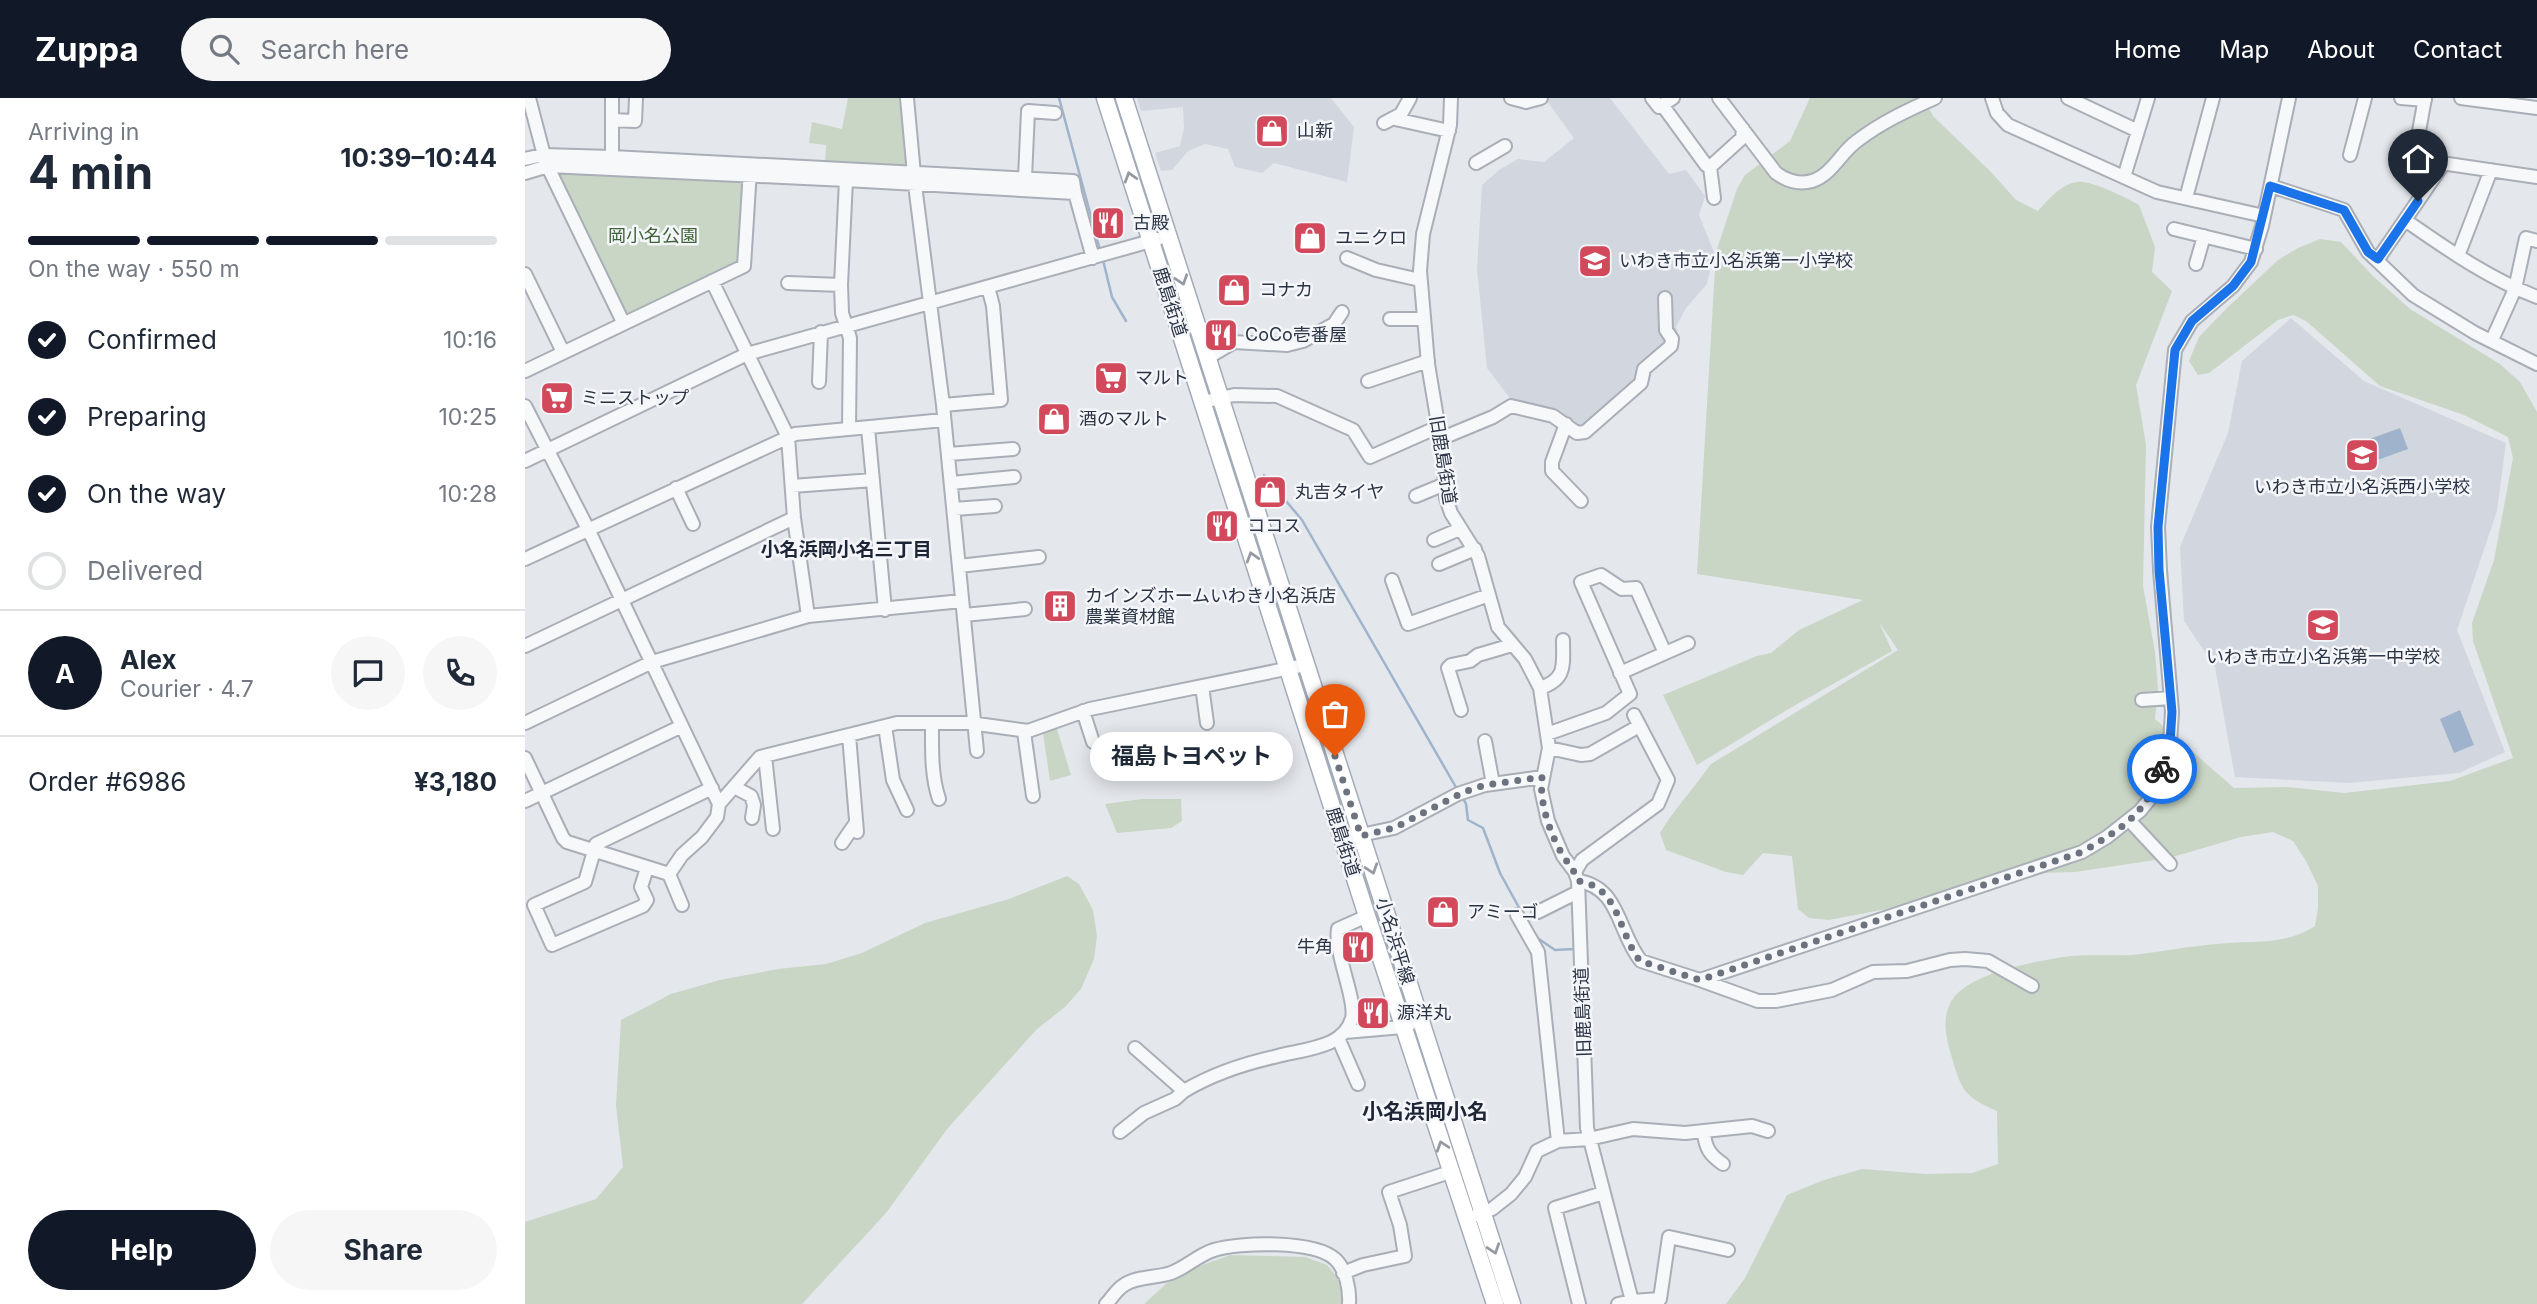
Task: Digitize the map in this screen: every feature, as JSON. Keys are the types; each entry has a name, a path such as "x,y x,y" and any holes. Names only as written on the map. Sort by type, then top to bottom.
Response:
{"main road":[{"name":"鹿島街道","path":"1105,98 1450,1172 1474,1216 1495,1304"},
{"name":"小名浜平線","path":"1124,98 1420,1020 1474,1216 1512,1304"}],"street":[{"path":"529,98 545,160 623,323"},
{"path":"612,98 612,157"},
{"path":"612,120 635,121 636,98"},
{"path":"907,98 949,454 977,751"},
{"path":"1410,98 1404,111 1390,121 1449,131"},
{"name":"旧鹿島街道","path":"1451,98 1449,131 1423,234 1420,279 1445,484 1451,513 1475,549 1498,627 1530,667 1540,688 1549,748 1541,789 1548,821 1577,882 1588,1139 1632,1301"},
{"path":"1511,98 1526,102 1541,98"},
{"path":"1719,98 1776,173 1787,181 1800,183 1814,181 1839,161 1856,141 1899,114 1934,98"},
{"path":"1992,98 1997,113 2008,125 2157,192 2264,216"},
{"path":"2068,98 2138,131"},
{"path":"2124,177 2148,98"},
{"path":"2186,198 2213,98"},
{"path":"1700,980 2082,852 2129,820 2149,800 2165,762 2172,727 2158,527 2175,350 2192,321 2233,286 2251,262 2264,216 2289,98"},
{"path":"2350,155 2365,98"},
{"path":"2401,98 2425,99 2414,159 2537,177"},
{"path":"2461,98 2511,101 2537,108"},
{"path":"1663,101 1710,167 1714,198"},
{"path":"1025,178 1028,111 1055,113"},
{"path":"1710,167 1742,138 1743,130"},
{"path":"1476,163 1505,146"},
{"path":"525,173 545,160 612,157 846,180 1025,178 1073,181 1099,257"},
{"path":"525,159 1074,189"},
{"path":"2378,259 2444,163"},
{"path":"525,371 744,266 750,170"},
{"path":"2458,256 2491,170"},
{"path":"846,180 841,285 842,313 850,338 849,429"},
{"path":"2270,186 2344,210 2368,252 2413,295 2475,333 2537,364"},
{"path":"2405,220 2458,256 2515,289 2537,297"},
{"path":"2174,229 2256,249"},
{"path":"525,461 747,355 1168,236"},
{"path":"2196,264 2204,236"},
{"path":"2492,340 2515,289 2526,238 2537,241"},
{"path":"1347,258 1376,270 1420,279"},
{"path":"525,274 563,352"},
{"path":"712,281 788,436 794,518 808,617"},
{"path":"788,283 841,285"},
{"path":"943,404 1001,400 993,306 988,287"},
{"path":"1203,402 1234,395 1277,396 1353,430 1370,457 1493,417 1511,406 1553,416 1577,433 1585,432 1641,383 1644,369 1671,346 1672,339 1666,330 1665,298"},
{"path":"1207,358 1234,342 1287,345 1303,341 1334,324 1342,312"},
{"path":"1390,319 1424,319"},
{"path":"819,382 821,332"},
{"path":"1368,382 1428,361"},
{"path":"525,406 588,528 719,804 717,817 702,837 682,855 669,874"},
{"path":"525,559 788,436 944,419"},
{"path":"1566,424 1552,462 1552,471 1581,501"},
{"path":"868,428 885,610"},
{"path":"949,454 1013,449"},
{"path":"951,483 1014,477"},
{"path":"792,486 873,480"},
{"path":"1416,496 1445,484"},
{"path":"676,488 693,524"},
{"path":"954,509 995,506"},
{"path":"525,646 794,518"},
{"path":"1434,540 1460,529"},
{"path":"1439,564 1475,549"},
{"path":"959,566 1039,557"},
{"path":"1547,734 1606,713 1630,694 1581,582 1601,575 1622,589 1636,588 1665,653"},
{"path":"1392,580 1408,624 1489,595"},
{"path":"525,723 652,662 808,617 885,610 1025,609"},
{"path":"1540,688 1555,682 1562,670 1563,640"},
{"path":"1621,673 1688,643"},
{"path":"1461,710 1448,668 1470,661 1478,655 1513,645"},
{"path":"719,804 756,760 897,723 975,724 1024,732 1083,712 1305,665"},
{"path":"1202,686 1207,723"},
{"path":"2142,700 2171,698"},
{"path":"1083,712 1093,742"},
{"path":"1549,748 1581,755 1590,754 1637,720 1668,780 1658,804 1582,860 1577,882"},
{"path":"932,723 933,770 939,799"},
{"path":"525,801 683,726"},
{"path":"885,726 893,780 907,810"},
{"path":"1024,732 1033,796"},
{"path":"842,843 856,828 849,735"},
{"path":"1485,741 1493,784"},
{"path":"765,756 773,829"},
{"path":"525,758 567,842 669,874"},
{"path":"1342,839 1394,828 1461,793 1493,784 1542,777"},
{"path":"734,787 751,796 754,805 752,818"},
{"path":"647,868 641,887 647,900 643,906 552,945 534,905 585,883 596,844 712,788"},
{"path":"2129,820 2170,864"},
{"path":"669,874 682,905"},
{"path":"1538,912 1577,882 1590,882 1610,898 1624,933 1640,961 1759,1001 1776,1001 1832,990 1873,972 1907,971 1965,959 1987,961 2032,986"},
{"path":"1517,915 1538,952 1558,1141"},
{"path":"1342,1035 1352,1019 1353,1011 1343,971 1338,929 1367,916"},
{"path":"1120,1132 1145,1113 1221,1074 1269,1058 1324,1045 1342,1035 1403,1027 1420,1020"},
{"path":"1342,1035 1358,1084"},
{"path":"1135,1048 1184,1091"},
{"path":"1474,1216 1492,1209 1511,1194 1525,1177 1537,1151 1558,1141 1588,1139 1633,1129 1685,1133 1752,1126 1769,1131"},
{"path":"1704,1132 1707,1149 1723,1164"},
{"path":"1343,1273 1363,1265 1405,1256 1400,1225 1389,1192 1450,1172"},
{"path":"1579,1304 1555,1208 1603,1193"},
{"path":"1618,1304 1660,1299 1669,1237 1728,1250"},
{"path":"1106,1304 1123,1285 1131,1281 1167,1275 1184,1268 1205,1253 1249,1245 1297,1246 1333,1257 1343,1273 1350,1297 1349,1304"}],"shaded area":[{"name":"山新","path":"1137,98 1331,98 1354,127 1347,182 1274,163 1262,173 1235,167 1228,149 1205,144 1188,151 1172,170 1161,171 1155,153 1180,146 1184,128 1183,107 1141,111"},
{"name":"いわき市立小名浜第一小学校","path":"1550,98 1610,98 1669,174 1686,170 1705,196 1699,215 1714,252 1707,284 1686,308 1676,327 1679,340 1676,349 1579,427 1512,401 1487,368 1477,269 1482,185 1499,170 1518,159 1544,162 1574,138 1547,101"},
{"path":"2291,318 2364,381 2506,443 2497,511 2457,630 2505,752 2459,773 2348,783 2235,777 2215,667 2184,621 2180,547 2228,433 2242,361"}],"green space":[{"path":"848,98 904,98 912,167 825,166 826,145 809,143 812,122 842,129"},
{"path":"1810,98 1922,98 1934,117 2016,200 2038,211 2060,189 2077,182 2100,187 2139,205 2155,247 2152,272 2172,291 2136,385 2146,445 2143,586 2155,652 2158,689 2155,719 2234,788 2287,787 2344,793 2450,781 2513,758 2473,641 2472,623 2494,560 2513,458 2508,437 2464,415 2380,386 2306,321 2293,315 2278,320 2209,373 2198,375 2189,361 2199,337 2278,260 2320,239 2341,242 2373,276 2410,309 2500,364 2520,382 2537,412 2537,1304 1726,1304 1745,1278 1787,1195 1862,1169 1926,1174 1972,1173 1998,1164 1997,1111 1978,1102 1966,1092 1959,1079 1947,1039 1946,1019 1949,1006 1956,995 1968,986 1999,971 2063,957 2132,955 2292,937 2315,926 2318,908 2318,886 2306,861 2293,841 2273,832 2241,837 2169,858 2075,872 2041,873 1965,894 1829,920 1809,918 1798,909 1792,856 1763,853 1743,875 1726,872 1666,850 1660,833 1711,764 1898,650 1879,622 1892,651 1792,707 1697,765 1663,695 1757,656 1771,653 1799,630 1863,600 1697,574 1716,252 1737,189 1745,175 1790,141"},
{"name":"岡小名公園","path":"548,166 750,176 744,266 623,322"},
{"path":"1057,729 1071,775 1050,781 1043,733"},
{"path":"1142,799 1181,799 1182,821 1171,828 1117,833 1105,804"},
{"path":"1067,876 1079,884 1093,910 1097,936 1094,959 1081,989 1065,1007 1036,1030 948,1128 886,1213 802,1304 525,1304 525,1222 596,1199 623,1167 616,1105 621,1020 671,994 720,980 778,969 826,964 862,953 925,923 1009,899"},
{"path":"1230,1255 1305,1257 1327,1265 1337,1277 1343,1295 1341,1304 1144,1304 1167,1283 1191,1269"}],"water":[{"path":"2400,428 2408,449 2372,462 2364,441"},
{"path":"2460,710 2474,745 2454,753 2440,719"}],"waterway":[{"path":"1059,98 1100,250"},
{"path":"1103,260 1112,297 1126,321"},
{"path":"1264,475 1302,520 1457,789"},
{"path":"1463,798 1468,820 1483,828 1500,873 1522,913"},
{"path":"1536,937 1555,950 1574,949"}],"way so far":[{"path":"1335,756 1361,836 1394,828 1458,794 1485,785 1542,777 1541,789 1548,821 1563,856 1578,881 1590,882 1610,898 1624,933 1640,961 1700,980 2082,852 2107,837 2140,811 2149,800 2162,769"}],"place":[{"name":"山新","path":"1272,131"},
{"name":"古殿","path":"1108,223"},
{"name":"ユニクロ","path":"1310,238"},
{"name":"いわき市立小名浜第一小学校","path":"1595,261"},
{"name":"コナカ","path":"1234,290"},
{"name":"CoCo壱番屋","path":"1221,335"},
{"name":"マルト","path":"1111,378"},
{"name":"ミニストップ","path":"557,398"},
{"name":"酒のマルト","path":"1054,419"},
{"name":"いわき市立小名浜西小学校","path":"2362,455"},
{"name":"丸吉タイヤ","path":"1270,492"},
{"name":"ココス","path":"1222,526"},
{"name":"カインズホームいわき小名浜店 農業資材館","path":"1060,606"},
{"name":"いわき市立小名浜第一中学校","path":"2323,625"},
{"name":"福島トヨペット","path":"1335,756"},
{"name":"アミーゴ","path":"1443,912"},
{"name":"牛角","path":"1358,947"},
{"name":"源洋丸","path":"1373,1013"}],"district":[{"name":"小名浜岡小名三丁目","path":"846,549"},
{"name":"小名浜岡小名","path":"1425,1112"}],"route":[{"path":"2162,769 2170,743 2172,712 2164,601 2159,570 2158,527 2173,364 2175,350 2182,334 2192,321 2233,286 2251,262 2270,186 2344,210 2368,252 2378,259 2418,201"}]}
